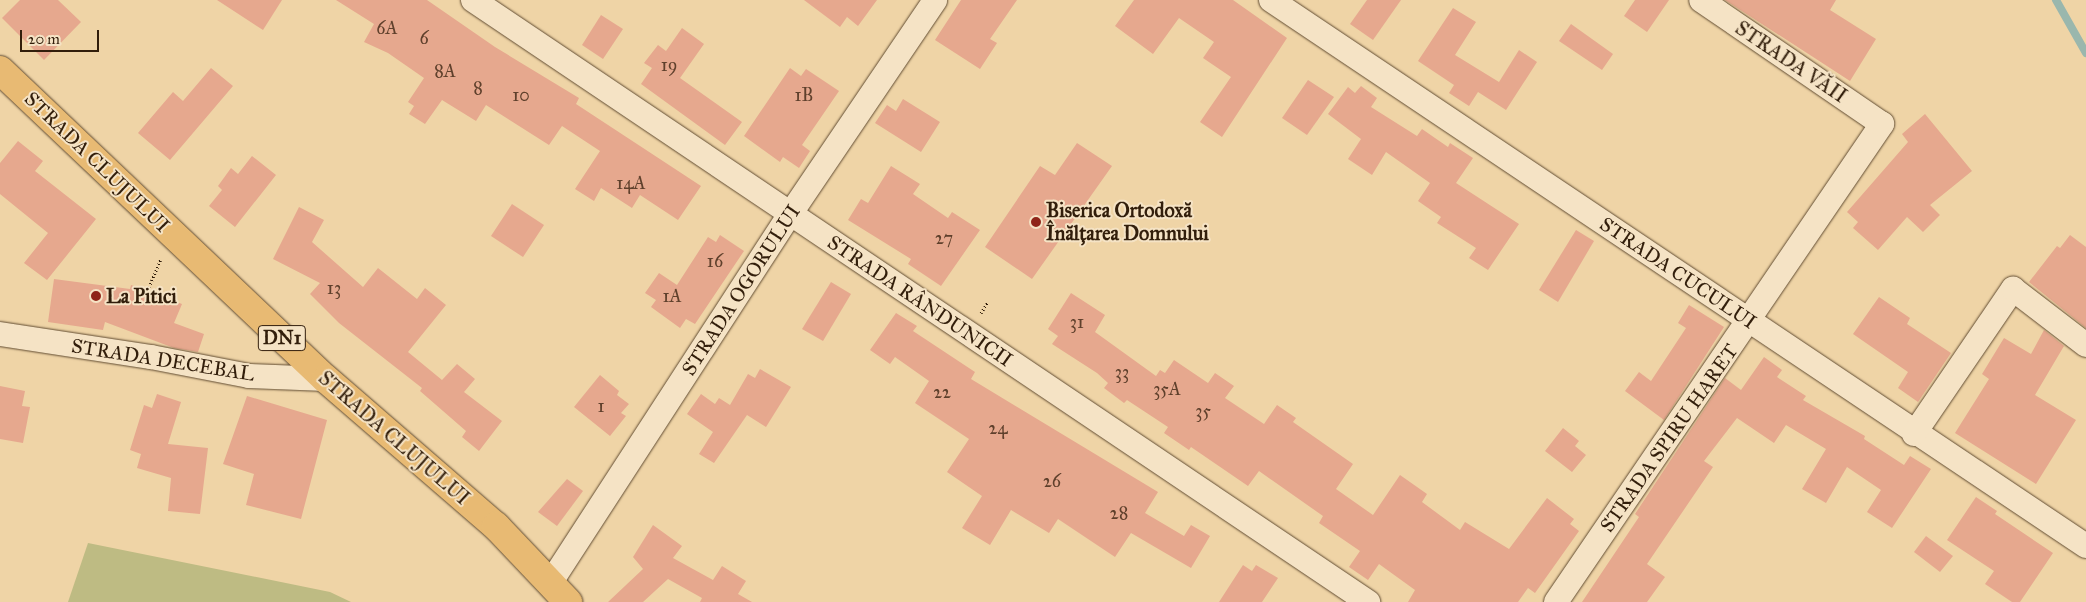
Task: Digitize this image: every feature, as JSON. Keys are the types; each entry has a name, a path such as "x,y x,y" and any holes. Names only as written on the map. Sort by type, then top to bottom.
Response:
{"main road":[{"name":"STRADA CLUJULUI","path":"0,70 326,379 496,526 560,592"}],"street":[{"name":"STRADA RÂNDUNICII","path":"473,0 1368,602"},
{"name":"STRADA OGORULUI","path":"560,592 791,213 935,0"},
{"name":"STRADA CUCULUI","path":"1271,0 1750,321 1914,434 2086,546"},
{"name":"STRADA VĂII","path":"1701,0 1882,124"},
{"name":"STRADA SPIRU HARET","path":"1556,602 1750,321 1882,124"},
{"path":"1914,434 2013,289 2086,346"},
{"name":"STRADA DECEBAL","path":"0,334 151,357 249,376 326,379"}],"shaded area":[{"path":"88,543 330,592 351,602 68,602"}],"building":[{"path":"20,0 58,0 81,22 44,60 2,18"},
{"path":"217,0 282,0 263,30"},
{"path":"336,0 427,0 495,47 579,98 576,104 701,186 678,220 640,195 632,208 601,188 594,201 575,189 600,151 562,126 549,145 486,105 476,121 442,100 425,124 409,114 414,106 408,102 424,78 388,53 364,42 374,24"},
{"path":"804,0 877,0 858,26 847,17 840,27"},
{"path":"961,0 1017,0 990,39 997,43 980,69 935,40"},
{"path":"1134,0 1233,0 1287,38 1222,137 1200,122 1231,77 1203,58 1214,42 1179,18 1153,54 1115,26"},
{"path":"1367,0 1401,0 1373,40 1350,24"},
{"path":"1635,0 1669,0 1647,32 1624,16"},
{"path":"1725,0 1836,0 1830,10 1876,39 1850,81"},
{"path":"1453,8 1476,22 1455,55 1499,82 1519,50 1537,62 1506,110 1478,92 1469,106 1449,93 1454,85 1418,61"},
{"path":"601,15 623,29 603,59 582,45"},
{"path":"1571,24 1613,54 1602,70 1559,41"},
{"path":"682,28 704,44 680,78 742,122 725,145 641,84 652,68 644,63 658,45 666,51"},
{"path":"211,68 233,86 170,160 138,133 173,92 183,101"},
{"path":"790,68 801,76 806,69 839,91 802,145 810,151 799,168 783,157 780,162 744,136"},
{"path":"1308,80 1334,97 1307,135 1282,118"},
{"path":"1361,86 1377,98 1371,107 1417,136 1422,129 1448,147 1450,143 1473,158 1456,183 1519,224 1488,270 1469,258 1476,248 1437,223 1441,217 1418,201 1430,183 1386,152 1372,175 1348,159 1361,139 1328,114 1348,87 1355,93"},
{"path":"903,99 940,122 921,152 875,123 887,105 896,111"},
{"path":"1925,114 1972,171 1930,205 1940,215 1923,232 1907,217 1878,250 1853,228 1858,222 1847,212 1908,142 1902,134"},
{"path":"18,141 43,161 35,171 96,219 47,280 24,263 48,233 0,194 0,163"},
{"name":"Biserica Ortodoxă Înălțarea Domnului","path":"1077,143 1112,166 1032,279 985,247 1040,166 1055,175"},
{"path":"252,156 276,175 235,227 209,206 222,190 218,186 231,168 238,174"},
{"path":"891,166 920,184 913,194 948,218 952,212 980,230 941,286 908,264 911,259 848,220 861,199 868,203"},
{"path":"512,204 544,225 523,257 491,236"},
{"path":"299,207 324,220 312,242 363,287 378,268 417,299 425,288 446,305 408,352 442,380 457,364 475,379 464,392 502,421 479,451 462,437 466,431 420,391 422,388 339,323 310,294 320,283 273,259"},
{"path":"1576,230 1594,241 1558,302 1539,290"},
{"path":"720,235 744,251 695,324 686,319 680,328 651,307 656,300 645,293 659,273 677,285 708,237 716,242"},
{"path":"2070,235 2086,247 2086,328 2029,282 2057,246 2060,248"},
{"path":"54,279 130,289 131,285 182,304 174,323 204,334 198,352 174,348 105,322 103,330 48,322"},
{"path":"831,282 851,294 823,341 802,329"},
{"path":"1071,293 1105,315 1095,332 1156,376 1160,370 1165,373 1174,360 1208,383 1215,373 1234,386 1225,398 1264,424 1277,405 1296,418 1293,422 1353,464 1336,489 1373,515 1400,475 1427,494 1422,502 1460,530 1465,522 1509,549 1547,498 1574,519 1570,524 1579,531 1535,593 1528,588 1518,602 1408,602 1415,590 1379,564 1368,580 1349,567 1360,551 1319,523 1323,516 1259,471 1248,486 1191,447 1189,450 1164,433 1168,427 1127,400 1124,403 1104,388 1108,383 1097,373 1052,344 1058,336 1048,329"},
{"path":"1879,297 1910,318 1907,324 1951,353 1918,402 1898,388 1908,372 1853,334"},
{"path":"1689,305 1724,327 1664,420 1625,391 1639,372 1651,381 1686,328 1678,323"},
{"path":"896,313 917,326 913,331 975,372 971,379 1158,492 1145,513 1184,536 1191,525 1210,536 1191,568 1131,533 1115,557 1058,519 1049,533 1011,510 990,545 962,528 982,496 947,472 969,439 915,403 929,381 895,357 890,364 870,350"},
{"path":"2044,330 2064,346 2035,395 2076,420 2036,484 1955,433 1989,379 1982,374 2004,338 2031,354"},
{"path":"1764,357 1782,370 1777,377 1806,396 1803,400 1865,436 1864,439 1904,465 1910,456 1931,469 1892,528 1867,512 1881,490 1847,467 1826,503 1802,489 1826,449 1786,425 1774,443 1737,418 1704,461 1713,467 1647,564 1665,577 1647,602 1582,602 1639,517 1635,514 1725,378 1741,390"},
{"path":"760,369 791,387 766,427 747,415 714,463 699,454 713,432 687,414 701,394 715,404 719,398 730,405 748,374 755,378"},
{"path":"600,375 619,391 617,395 629,404 621,413 626,416 610,436 574,407"},
{"path":"0,386 25,391 22,406 30,407 23,443 0,439"},
{"path":"157,394 181,402 168,444 208,448 200,514 168,511 171,478 137,468 141,454 130,450 144,405 152,408"},
{"path":"247,396 327,420 301,519 246,505 254,474 223,464"},
{"path":"1563,428 1579,441 1575,446 1586,455 1572,472 1545,451"},
{"path":"567,479 583,491 557,526 538,512"},
{"path":"1976,497 1997,511 1995,514 2053,553 2020,602 2012,602 1985,584 1994,571 1947,540"},
{"path":"653,525 682,546 673,558 713,580 722,566 746,581 738,594 752,602 700,602 702,598 668,579 643,602 608,602 643,569 633,557"},
{"path":"1926,536 1953,556 1940,572 1914,552"},
{"path":"1243,565 1252,571 1256,565 1278,578 1262,602 1219,602"}],"waterway":[{"path":"2056,0 2086,53"}],"place":[{"name":"Biserica Ortodoxă Înălțarea Domnului","path":"1036,222"},
{"name":"La Pitici","path":"96,296"}]}
